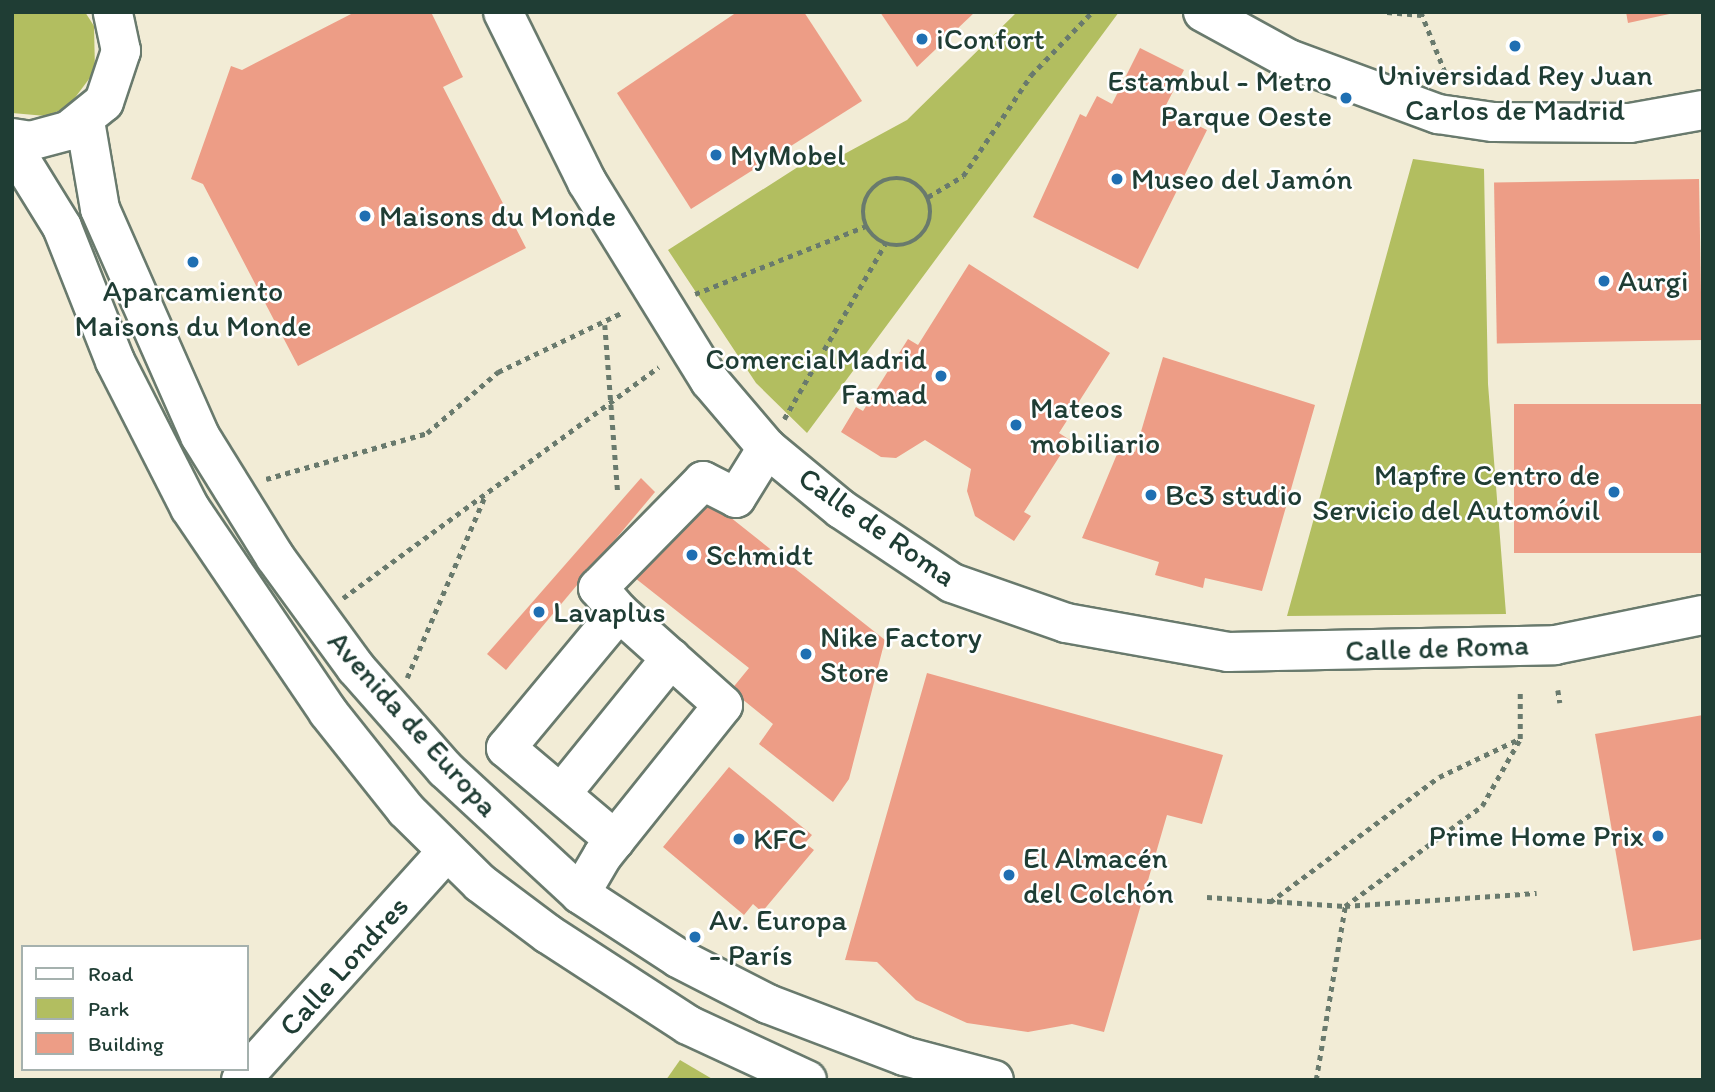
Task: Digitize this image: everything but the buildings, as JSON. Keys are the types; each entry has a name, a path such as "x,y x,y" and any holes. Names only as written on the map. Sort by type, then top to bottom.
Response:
{"street":[{"path":"12,138 48,138 85,121 117,78 121,51 113,12"},
{"name":"Calle de Roma","path":"503,12 587,183 661,307 710,381 775,434 841,509 952,583 1066,623 1228,652 1555,645 1703,615"},
{"path":"1203,12 1289,59 1438,114 1493,122 1630,122 1703,110"},
{"name":"Avenida de Europa","path":"85,121 100,209 144,316 200,436 275,556 356,668 445,769 580,894 678,958 768,1004 904,1056 995,1080"},
{"name":"Avenida de Europa","path":"12,146 62,227 115,361 205,532 344,732 446,852 548,934 688,1025 806,1080"},
{"path":"580,894 615,840 723,705 619,612 598,588 703,481 736,498 775,434"},
{"path":"615,840 506,748 619,612"},
{"path":"561,794 671,658"},
{"name":"Calle Londres","path":"241,1080 446,852"}],"path":[{"path":"929,197 963,176 1031,75 1092,12"},
{"path":"1387,12 1421,14 1445,79"},
{"path":"912,181 929,197 930,220 918,239 885,244 866,226 864,203 878,184 912,181"},
{"path":"689,297 866,226"},
{"path":"775,434 885,244"},
{"path":"257,482 427,433 498,372 605,325 621,313"},
{"path":"605,325 608,404 618,494"},
{"path":"334,605 659,367"},
{"path":"399,690 419,662 487,493"},
{"path":"1558,690 1560,704"},
{"path":"1316,1080 1345,906 1482,806 1520,739 1520,691"},
{"path":"1268,903 1439,777 1520,739"},
{"path":"1207,897 1345,906 1536,893"}],"green space":[{"path":"12,12 85,12 94,26 95,71 68,107 46,116 12,113"},
{"path":"1017,12 1119,12 807,433 756,383 668,250 815,156 824,165 907,120"},
{"path":"1413,159 1484,169 1488,384 1506,614 1287,616"},
{"path":"680,1060 714,1080 666,1080"}],"place":[{"name":"iConfort","path":"922,39"},
{"name":"Universidad Rey Juan Carlos de Madrid","path":"1515,46"},
{"name":"Estambul - Metro Parque Oeste","path":"1346,98"},
{"name":"MyMobel","path":"716,155"},
{"name":"Museo del Jamón","path":"1117,179"},
{"name":"Maisons du Monde","path":"365,216"},
{"name":"Aparcamiento Maisons du Monde","path":"193,262"},
{"name":"Aurgi","path":"1604,281"},
{"name":"ComercialMadrid Famad","path":"941,376"},
{"name":"Mateos mobiliario","path":"1016,425"},
{"name":"Mapfre Centro de Servicio del Automóvil","path":"1614,492"},
{"name":"Bc3 studio","path":"1151,495"},
{"name":"Schmidt","path":"692,555"},
{"name":"Lavaplus","path":"539,612"},
{"name":"Nike Factory Store","path":"806,654"},
{"name":"Prime Home Prix","path":"1658,836"},
{"name":"KFC","path":"739,839"},
{"name":"El Almacén del Colchón","path":"1009,875"},
{"name":"Av. Europa - París","path":"695,937"}]}
